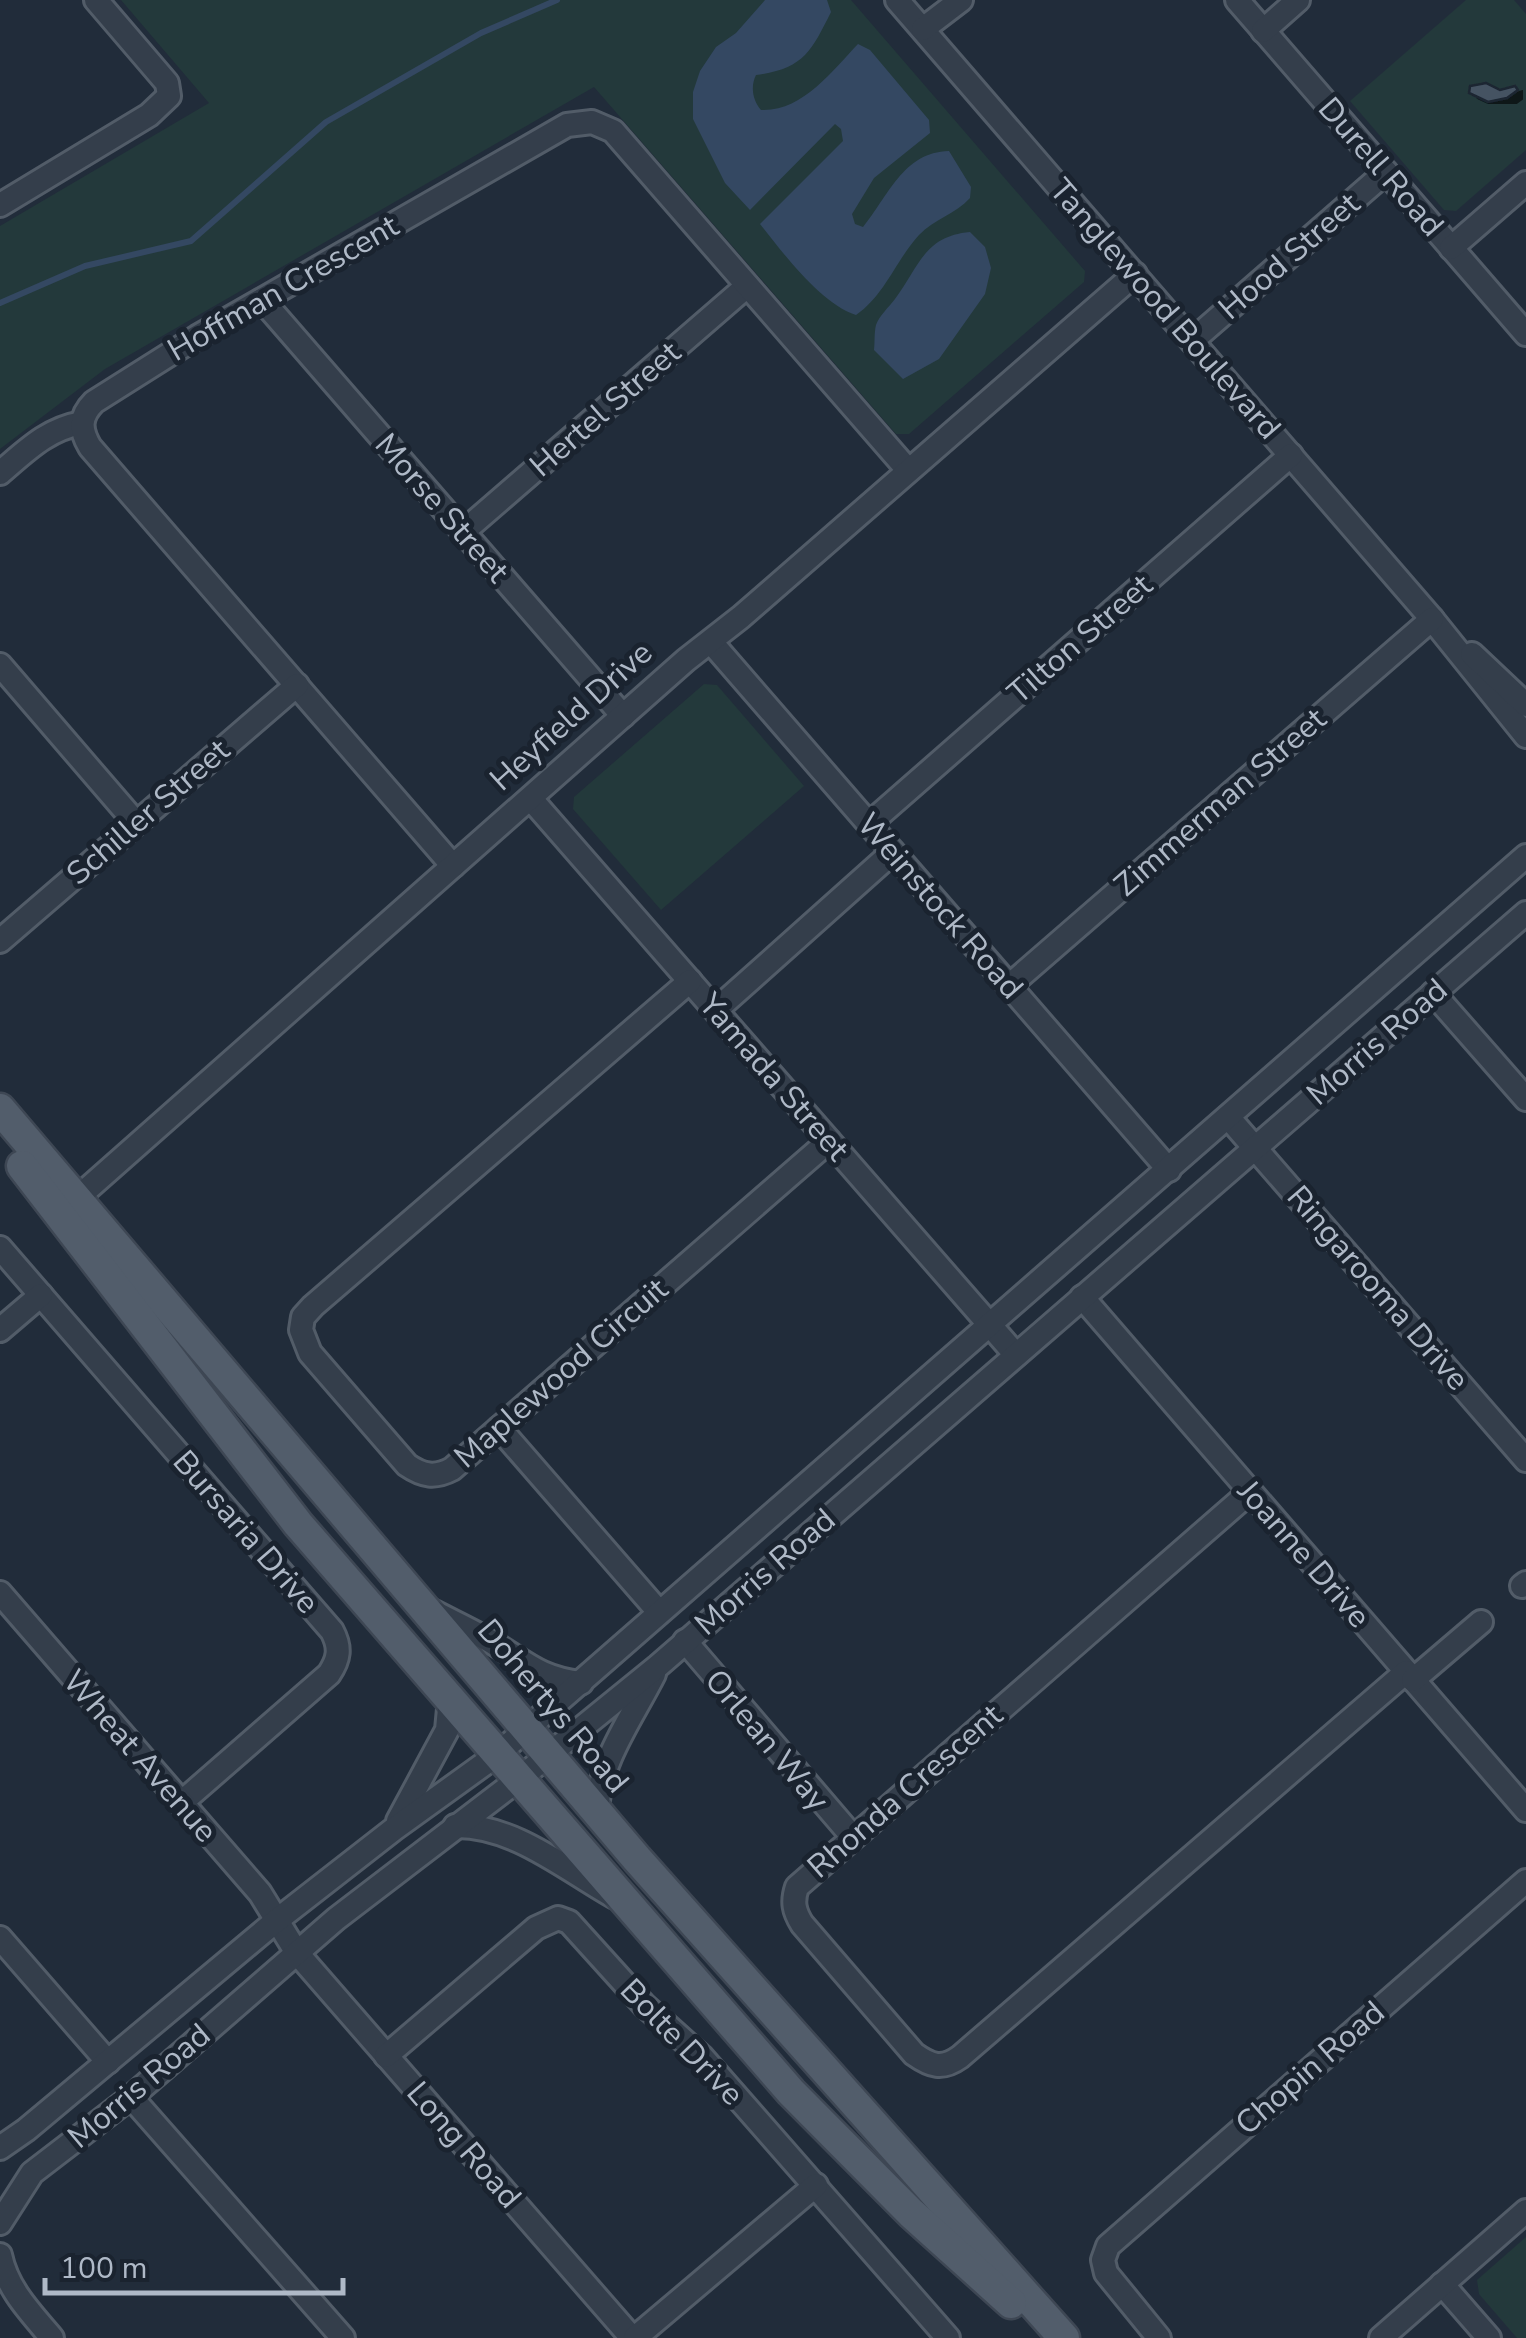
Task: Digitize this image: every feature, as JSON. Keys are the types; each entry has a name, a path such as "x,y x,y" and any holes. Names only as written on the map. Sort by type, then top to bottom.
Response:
{"main road":[{"name":"Dohertys Road","path":"0,1109 298,1524 791,2092 911,2213 1053,2338"},
{"name":"Dohertys Road","path":"0,1135 423,1607 597,1811 1064,2338"}],"street":[{"path":"0,205 149,116 169,96 167,83 96,0"},
{"name":"Tanglewood Boulevard","path":"897,0 1432,619 1526,736"},
{"path":"923,30 961,0"},
{"name":"Durell Road","path":"1236,0 1526,334"},
{"path":"1263,30 1298,0"},
{"name":"Hoffman Crescent","path":"82,423 85,412 112,388 566,126 580,122 603,125 613,131 908,470"},
{"name":"Hood Street","path":"1192,341 1386,172"},
{"path":"1451,248 1526,183"},
{"name":"Heyfield Drive","path":"67,1207 622,716 1134,274"},
{"name":"Hertel Street","path":"463,532 746,286"},
{"name":"Morse Street","path":"262,300 622,716"},
{"path":"0,473 46,434 82,423 82,434 90,447 453,866"},
{"name":"Tilton Street","path":"868,824 1291,455"},
{"name":"Tanglewood Boulevard","path":"1432,619 1526,705"},
{"name":"Zimmerman Street","path":"1009,986 1432,619"},
{"name":"Weinstock Road","path":"711,642 1169,1170"},
{"path":"0,665 136,823"},
{"name":"Schiller Street","path":"0,941 296,684"},
{"name":"Yamada Street","path":"531,799 1016,1355"},
{"path":"716,1010 893,852"},
{"name":"Morris Road","path":"0,2148 276,1920 498,1754 1526,856"},
{"name":"Morris Road","path":"0,2223 32,2173 131,2097 297,1953 658,1666 1526,912"},
{"name":"Maplewood Circuit","path":"690,980 303,1317 301,1330 310,1353 407,1465 419,1473 442,1474 452,1469 830,1141"},
{"path":"1433,993 1526,1099"},
{"name":"Ringarooma Drive","path":"1228,1118 1526,1460"},
{"name":"Bursaria Drive","path":"0,1248 338,1642 339,1653 329,1674 181,1803"},
{"path":"0,1330 41,1296"},
{"name":"Joanne Drive","path":"1082,1297 1526,1810"},
{"path":"500,1428 659,1612"},
{"name":"Rhonda Crescent","path":"1250,1492 797,1887 793,1899 795,1913 914,2054 937,2066 950,2065 1410,1676"},
{"name":"Wheat Avenue","path":"0,1593 260,1893 297,1953"},
{"path":"423,1607 494,1644 536,1672 580,1683"},
{"path":"1410,1676 1481,1622"},
{"name":"Orlean Way","path":"684,1641 852,1836"},
{"path":"597,1811 598,1785 605,1765 658,1666"},
{"path":"394,1829 448,1730 450,1698"},
{"path":"455,1826 478,1826 511,1835 627,1903"},
{"name":"Chopin Road","path":"1159,2338 1112,2284 1102,2260 1116,2236 1526,1882"},
{"name":"Bolte Drive","path":"386,2056 536,1928 558,1918 570,1922 644,2005 702,2057 948,2338"},
{"path":"0,1938 108,2062"},
{"name":"Long Road","path":"297,1953 634,2338"},
{"path":"131,2097 343,2338"},
{"path":"634,2338 816,2185"},
{"path":"1381,2338 1526,2211"},
{"path":"0,2255 8,2282 52,2338"},
{"path":"1442,2284 1489,2338"},
{"path":"0,2287 22,2304"}],"green space":[{"path":"121,0 851,0 1085,271 1084,282 909,434 896,434 594,87 105,369 0,449 0,226 209,103"},
{"path":"1466,0 1514,0 1526,14 1526,150 1456,211 1444,210 1350,101"},
{"path":"704,684 717,685 804,786 661,910 573,809 574,797"},
{"path":"1526,2237 1526,2338 1517,2338 1479,2294 1477,2280"}],"water":[{"path":"765,0 827,0 831,12 804,56 785,68 756,75 753,94 761,110 776,109 803,97 858,44 870,50 929,120 930,133 874,178 852,214 855,224 863,227 898,178 933,153 949,151 971,187 970,198 919,235 875,298 856,315 816,289 760,224 843,141 841,129 835,124 750,210 725,183 693,119 693,92 700,71 716,47 736,33"},
{"path":"970,232 985,247 991,268 985,294 939,359 903,379 874,350 877,322 932,247"}],"building":[{"path":"1486,83 1500,90 1515,86 1518,90 1507,98 1488,102 1469,93 1470,86"}],"waterway":[{"path":"0,303 85,266 191,241 326,122 481,33 557,0"}]}
